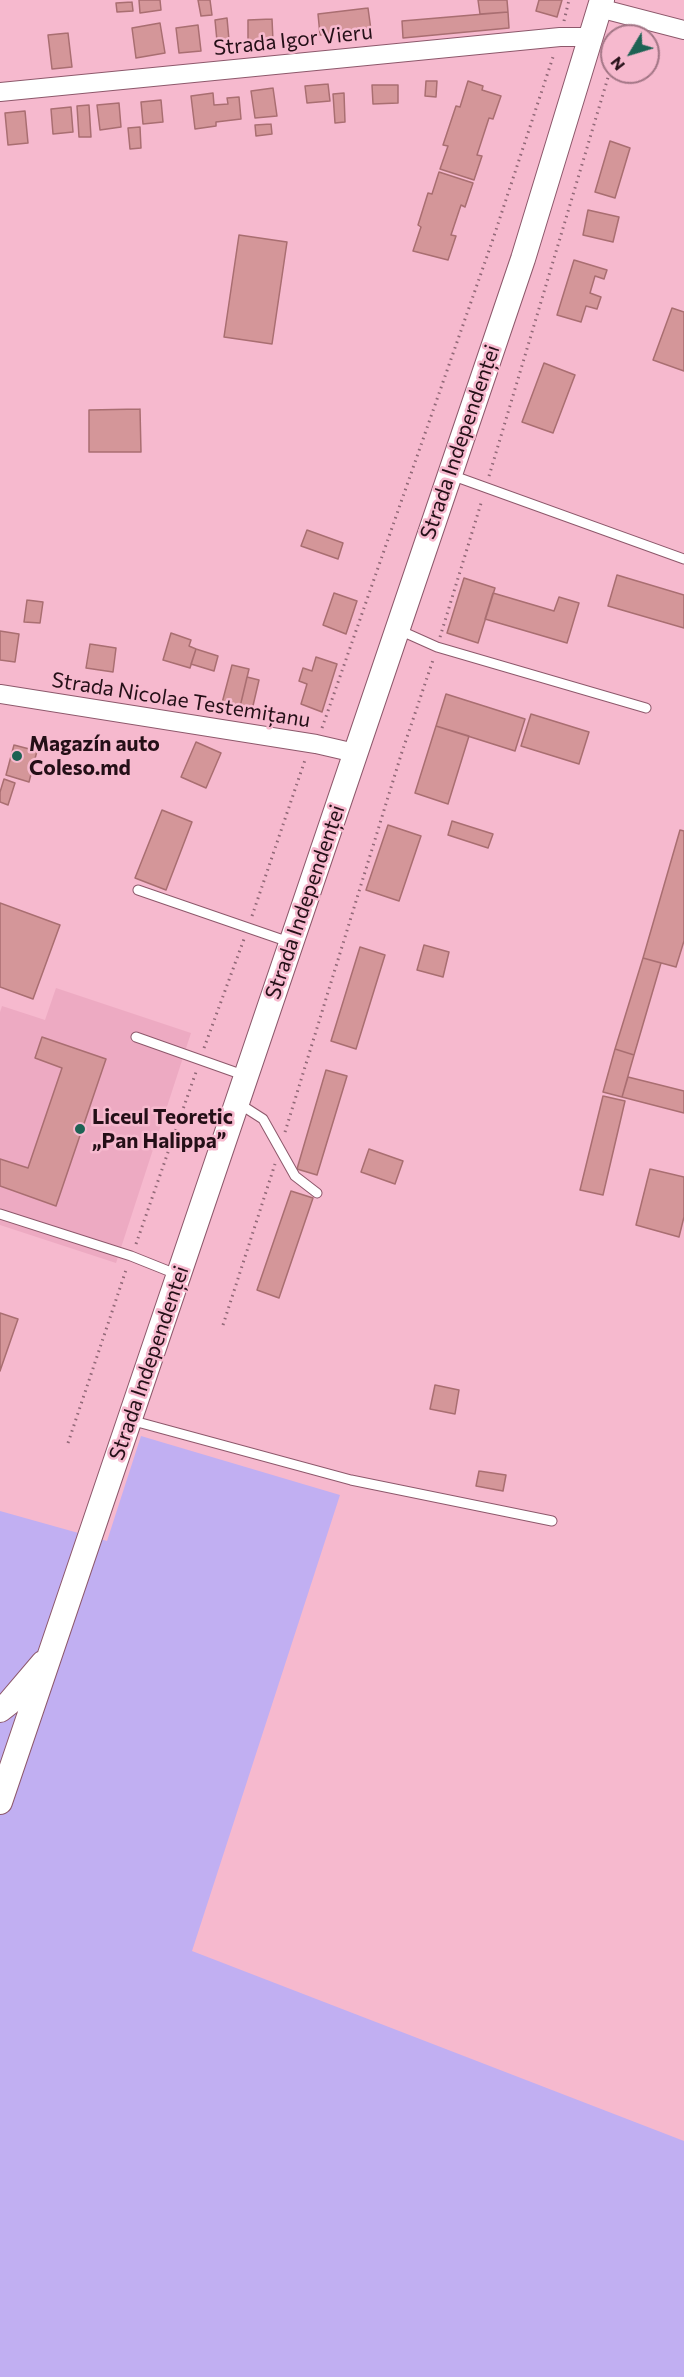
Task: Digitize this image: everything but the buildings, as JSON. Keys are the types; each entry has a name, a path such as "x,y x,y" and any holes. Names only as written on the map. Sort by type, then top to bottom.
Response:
{"main road":[{"name":"Strada Independenței","path":"0,1802 523,259 601,4"},
{"path":"0,1710 9,1703 52,1652"}],"street":[{"path":"601,4 684,30"},
{"name":"Strada Igor Vieru","path":"0,92 560,37 590,37"},
{"name":"Strada Nicolae Testemițanu","path":"0,694 316,744 355,753"}],"lane":[{"path":"449,474 684,559"},
{"path":"397,628 437,646 646,708"},
{"path":"138,890 291,942"},
{"path":"136,1037 246,1076"},
{"path":"237,1102 262,1119 295,1176 318,1193"},
{"path":"0,1214 131,1256 179,1275"},
{"path":"130,1420 351,1480 552,1521"}],"path":[{"path":"68,1443 131,1256 308,753 316,744 488,253 560,37 569,0"},
{"path":"223,1325 437,646 606,84"}],"shaded area":[{"name":"Liceul Teoretic „Pan Halippa”","path":"56,988 191,1033 116,1263 0,1225 0,1012 2,1006 45,1020"},
{"path":"141,1436 340,1495 192,1951 684,2141 684,2377 0,2377 0,1511 107,1541"}],"place":[{"name":"Magazín auto Coleso.md","path":"17,756"},
{"name":"Liceul Teoretic „Pan Halippa”","path":"80,1129"}]}
